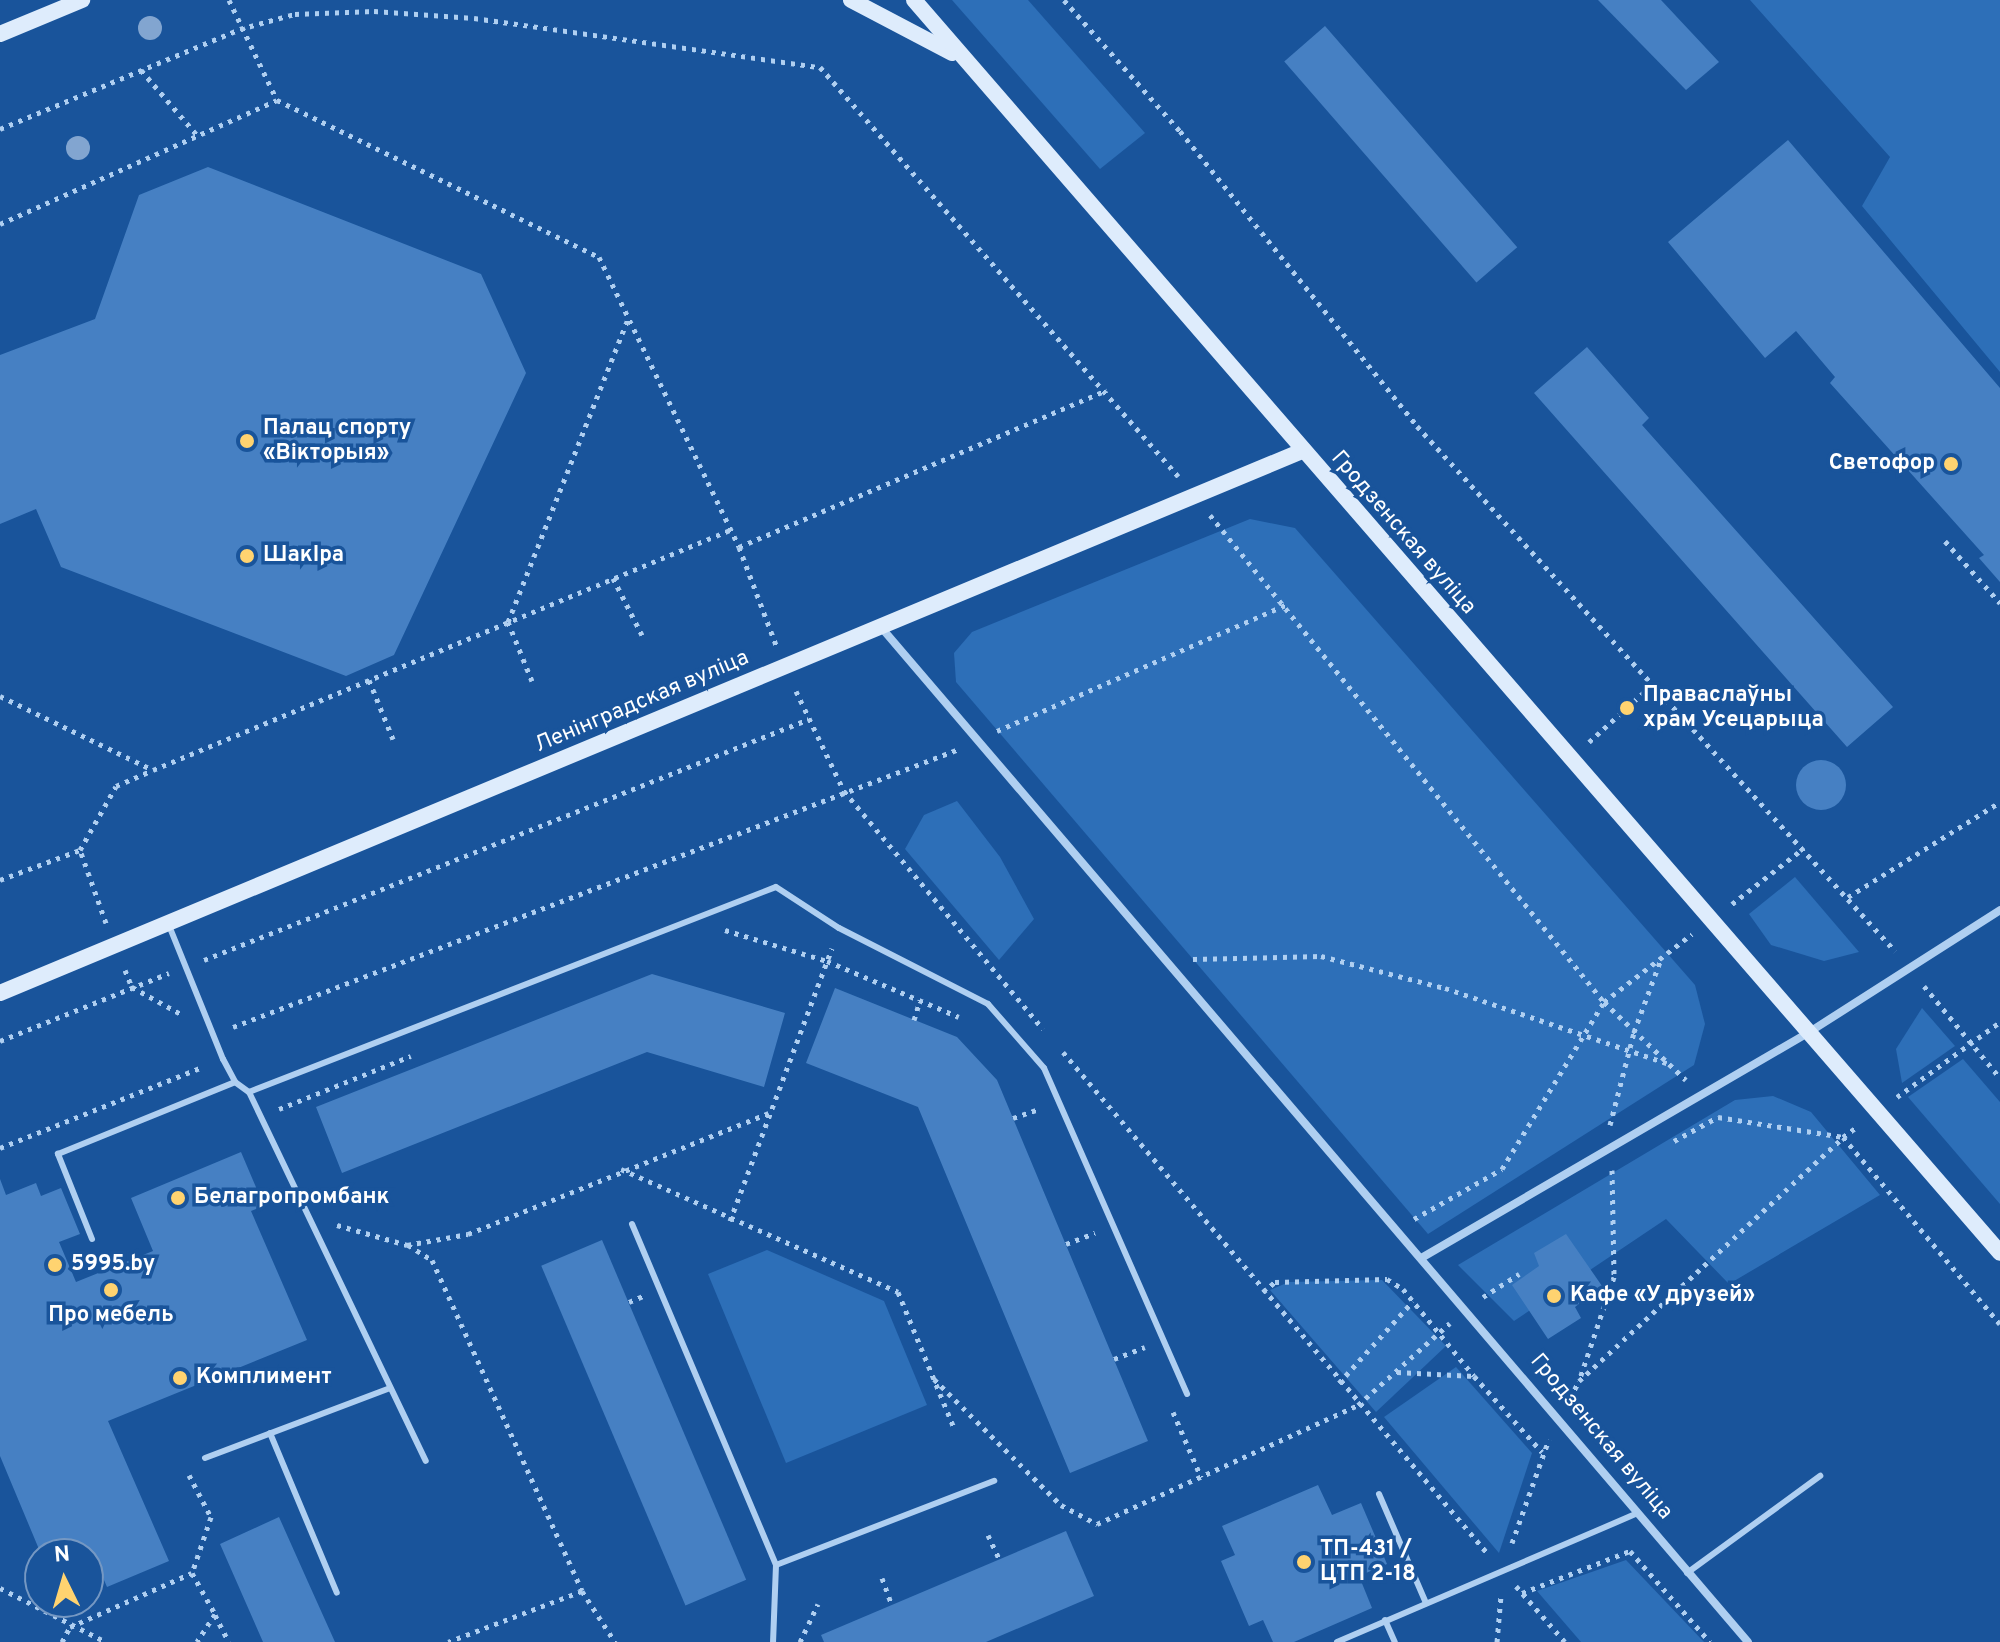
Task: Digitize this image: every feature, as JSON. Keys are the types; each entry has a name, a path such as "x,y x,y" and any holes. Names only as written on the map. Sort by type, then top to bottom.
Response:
{"main road":[{"path":"0,34 82,0"},
{"name":"Гродзенская вуліца","path":"851,0 914,29 965,61"},
{"name":"Гродзенская вуліца","path":"914,0 1302,451 1811,1031 2000,1253"},
{"name":"Ленінградская вуліца","path":"0,993 1302,451"}],"street":[{"name":"Гродзенская вуліца","path":"879,625 974,741 1423,1257 1635,1514 1748,1642"},
{"path":"1423,1257 1811,1031 2000,910"}],"lane":[{"path":"249,1092 776,887 839,928 988,1004 1044,1068 1187,1394"},
{"path":"168,923 223,1059 235,1082 249,1092 426,1461"},
{"path":"92,1239 58,1154 235,1082"},
{"path":"632,1224 776,1565 773,1642"},
{"path":"205,1458 390,1388"},
{"path":"270,1433 337,1593"},
{"path":"1687,1573 1820,1476"},
{"path":"776,1565 994,1481"},
{"path":"1379,1494 1426,1603"},
{"path":"1337,1642 1635,1514"},
{"path":"1385,1620 1395,1642"}],"path":[{"path":"229,0 240,29 277,100 599,257 739,547 1107,390"},
{"path":"1064,0 1180,131 1417,426 1848,897 2000,1078"},
{"path":"0,129 240,29 295,14 374,11 624,36 820,67 1107,390 1286,605 1604,1002 1671,1065 1445,988 1321,956 1188,959"},
{"path":"141,70 197,135"},
{"path":"0,224 277,100"},
{"path":"532,681 508,622 628,318"},
{"path":"0,696 153,770 730,530"},
{"path":"1945,541 2000,603"},
{"path":"613,578 642,635"},
{"path":"213,1035 974,741 1286,605"},
{"path":"369,680 393,739"},
{"path":"1571,758 1653,684"},
{"path":"0,1041 809,719"},
{"path":"844,791 1048,1035"},
{"path":"1848,897 2000,802"},
{"path":"1411,1221 1502,1169 1604,1002 1804,848"},
{"path":"0,880 80,850"},
{"path":"730,1221 839,928"},
{"path":"711,935 726,929 827,961 974,1023"},
{"path":"1610,1119 1634,1032 1662,957"},
{"path":"914,1020 920,1000"},
{"path":"1613,1174 1614,1277 1579,1381 1843,1137 2000,1022"},
{"path":"1059,1047 1339,1383 1565,1642"},
{"path":"260,1117 420,1052"},
{"path":"0,1148 223,1059"},
{"path":"1038,1097 1049,1121"},
{"path":"1013,1118 1043,1107"},
{"path":"407,1245 468,1234 621,1169 769,1113"},
{"path":"1665,1145 1718,1117 1843,1137 2000,1324"},
{"path":"1599,1181 1626,1167"},
{"path":"621,1169 730,1221 898,1292 954,1428"},
{"path":"1091,1219 1103,1247"},
{"path":"334,1224 407,1245 432,1260 582,1591 615,1642"},
{"path":"1066,1244 1097,1233"},
{"path":"1478,1301 1519,1274"},
{"path":"1263,1292 1275,1282 1387,1279 1413,1301 1542,1452 1503,1570 1497,1642"},
{"path":"1339,1383 1413,1301"},
{"path":"934,1379 1061,1505 1097,1524 1358,1405 1466,1309"},
{"path":"1139,1332 1152,1361"},
{"path":"1114,1359 1145,1347"},
{"path":"1396,1372 1474,1376"},
{"path":"1170,1404 1201,1477"},
{"path":"62,1642 70,1627 192,1573 211,1517 185,1468 205,1458"},
{"path":"988,1535 999,1559"},
{"path":"1522,1593 1630,1551 1710,1642"},
{"path":"192,1573 229,1642"},
{"path":"882,1578 892,1605"},
{"path":"0,1588 70,1627 106,1642"},
{"path":"448,1642 582,1591"},
{"path":"800,1642 818,1604"},
{"path":"197,1642 215,1614"}],"shaded area":[{"path":"952,0 1028,0 1145,133 1100,169"},
{"path":"1750,0 2000,0 2000,372 1862,206 1890,157"},
{"path":"1250,519 1295,528 1695,985 1705,1024 1694,1065 1428,1234 956,682 954,653 972,632"},
{"path":"957,801 1000,857 1034,919 999,960 905,849 924,815"},
{"path":"1795,877 1859,952 1824,961 1771,945 1749,914"},
{"path":"1922,1008 1955,1046 1902,1083 1896,1049"},
{"path":"1963,1059 2000,1102 2000,1204 1908,1097"},
{"path":"1773,1096 1811,1112 1880,1195 1729,1284 1666,1219 1514,1321 1458,1265 1735,1100"},
{"path":"767,1250 884,1301 927,1405 786,1463 708,1274"},
{"path":"1382,1280 1446,1346 1376,1412 1270,1290 1289,1282"},
{"path":"1456,1367 1532,1453 1499,1553 1384,1417"},
{"path":"1626,1560 1704,1642 1581,1642 1537,1591"}],"building":[{"path":"1598,0 1661,0 1719,62 1686,90"},
{"path":"1325,26 1517,247 1476,283 1284,61"},
{"path":"1788,140 2000,388 2000,582 1979,558 1984,555 1830,383 1835,377 1796,331 1765,358 1668,242"},
{"name":"Палац спорту «Вікторыя»","path":"208,167 481,274 526,373 394,655 346,676 61,567 36,509 0,524 0,355 95,319 139,195"},
{"path":"1587,347 1649,418 1642,425 1893,707 1847,747 1534,393"},
{"path":"1811,761 1831,761 1845,775 1845,795 1831,809 1811,809 1797,795 1797,775"},
{"path":"652,974 785,1013 764,1087 647,1052 342,1173 316,1107"},
{"path":"835,988 957,1037 997,1080 1148,1441 1070,1473 918,1107 806,1063"},
{"path":"241,1152 264,1206 251,1211 307,1340 108,1421 169,1561 107,1587 104,1580 104,1538 34,1538 0,1456 0,1179 6,1195 36,1183 41,1196 61,1188 80,1234 59,1242 76,1282 153,1251 131,1198"},
{"name":"Кафе «У друзей»","path":"1566,1234 1602,1286 1575,1307 1581,1318 1548,1339 1512,1285 1539,1266 1534,1253"},
{"path":"602,1240 746,1580 685,1605 541,1266"},
{"name":"ТП-431 / ЦТП 2-18","path":"1318,1485 1332,1515 1361,1503 1387,1564 1359,1576 1372,1608 1294,1642 1273,1642 1263,1620 1249,1626 1221,1561 1235,1555 1222,1526"},
{"path":"279,1517 335,1642 263,1642 220,1544"},
{"path":"1066,1531 1094,1596 986,1642 824,1642 821,1635"}],"place":[{"name":"Палац спорту «Вікторыя»","path":"247,441"},
{"name":"Светофор","path":"1951,464"},
{"name":"ШакІра","path":"247,556"},
{"name":"Праваслаўны храм Усецарыца","path":"1627,708"},
{"name":"Белагропромбанк","path":"178,1198"},
{"name":"5995.by","path":"55,1265"},
{"name":"Про мебель","path":"111,1290"},
{"name":"Кафе «У друзей»","path":"1554,1296"},
{"name":"Комплимент","path":"180,1378"},
{"name":"ТП-431 / ЦТП 2-18","path":"1304,1562"}]}
